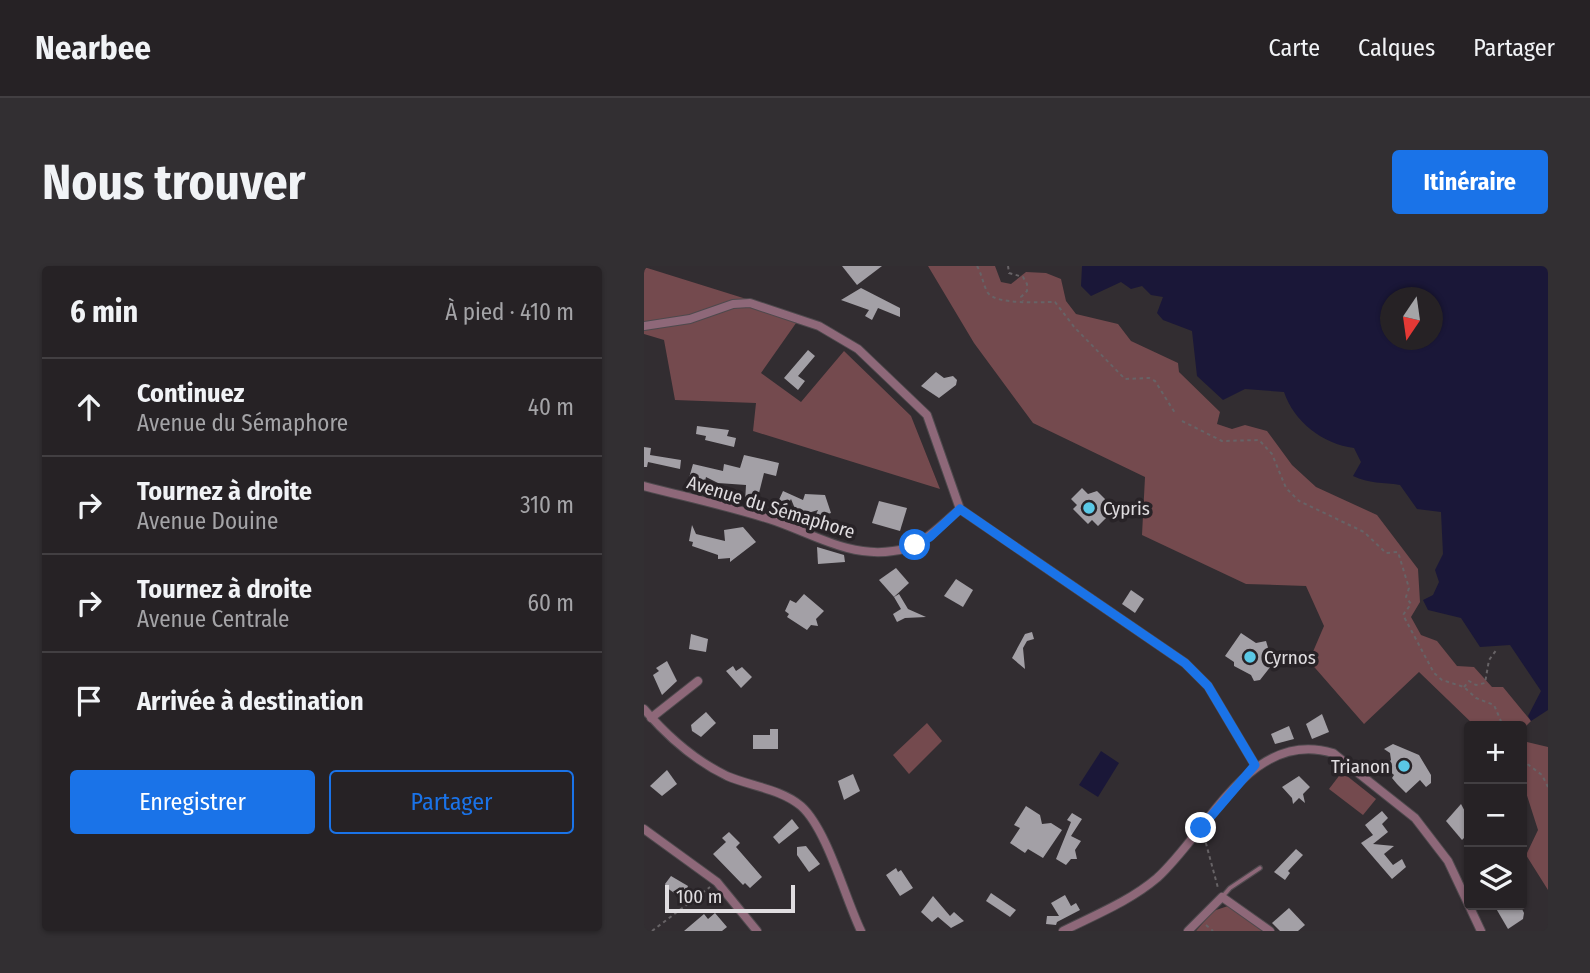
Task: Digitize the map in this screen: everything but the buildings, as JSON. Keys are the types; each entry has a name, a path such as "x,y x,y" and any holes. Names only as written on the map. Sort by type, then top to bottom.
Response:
{"street":[{"path":"644,326 690,319 733,304 750,303 829,332 858,349 927,415 949,486 960,509 1185,663 1208,686 1255,765"},
{"name":"Avenue du Sémaphore","path":"644,486 771,520 812,537 863,552 893,551 915,545 930,537 960,509"},
{"path":"651,718 698,681"},
{"path":"644,709 665,734 700,760 727,776 784,796 801,806 818,831 861,931"},
{"path":"1063,931 1137,892 1158,877 1255,765 1290,749 1317,748 1333,753 1415,818 1448,861 1480,931"},
{"path":"644,829 717,882 757,931"},
{"path":"1188,931 1222,898 1270,931"}],"lane":[{"path":"1222,898 1230,888 1260,868"}],"path":[{"path":"977,266 990,295 1023,302 1055,302 1075,328 1125,379 1149,378 1155,381 1175,413"},
{"path":"1008,266 1009,273 1023,278 1027,284 1027,291 1021,297 1023,302"},
{"path":"1182,421 1222,441 1259,440 1272,454 1286,488 1299,501 1364,532 1386,553 1398,552 1409,588 1406,597 1411,604 1403,615 1434,673 1442,680 1464,687 1476,698 1494,705 1501,721"},
{"path":"1464,687 1469,681 1476,685 1485,683 1489,660 1497,649"},
{"path":"1527,764 1542,775 1548,787"},
{"path":"1201,828 1222,898"},
{"path":"652,931 717,882"}],"shaded area":[{"path":"928,266 995,266 1001,282 1011,284 1026,272 1046,273 1061,279 1066,301 1076,314 1118,324 1131,341 1178,363 1179,372 1220,412 1217,424 1232,429 1245,425 1267,431 1292,465 1316,487 1377,515 1418,569 1420,602 1411,617 1421,635 1437,641 1457,666 1474,667 1492,687 1503,687 1531,721 1527,725 1527,721 1470,721 1419,672 1364,724 1309,661 1324,626 1306,586 1246,584 1142,535 1145,477 1033,423 974,343"},
{"path":"1082,266 1548,266 1548,710 1531,721 1528,716 1541,691 1510,645 1480,647 1461,618 1428,610 1423,600 1433,595 1439,582 1435,570 1443,554 1441,512 1417,509 1400,485 1370,482 1353,476 1361,462 1354,448 1331,442 1311,430 1295,413 1284,392 1245,389 1223,400 1197,376 1192,331 1163,320 1157,313 1163,297 1151,295 1142,286 1131,289 1121,282 1091,296 1081,286"},
{"path":"644,267 801,316 761,373 801,402 844,351 911,416 940,489 753,431 756,403 675,400 664,340 644,334"},
{"path":"927,723 942,741 909,774 893,755"},
{"path":"1527,742 1548,747 1548,890 1527,857 1538,830 1527,796"},
{"path":"1101,751 1119,763 1098,797 1079,785"},
{"path":"1342,772 1376,799 1363,815 1329,789"},
{"path":"1228,906 1263,931 1196,931 1213,911"}],"place":[{"name":"Cypris","path":"1089,508"},
{"name":"Cyrnos","path":"1250,657"},
{"name":"Trianon","path":"1404,766"}],"route":[{"path":"915,545 930,537 960,509 1185,663 1208,686 1255,765 1201,828"}]}
